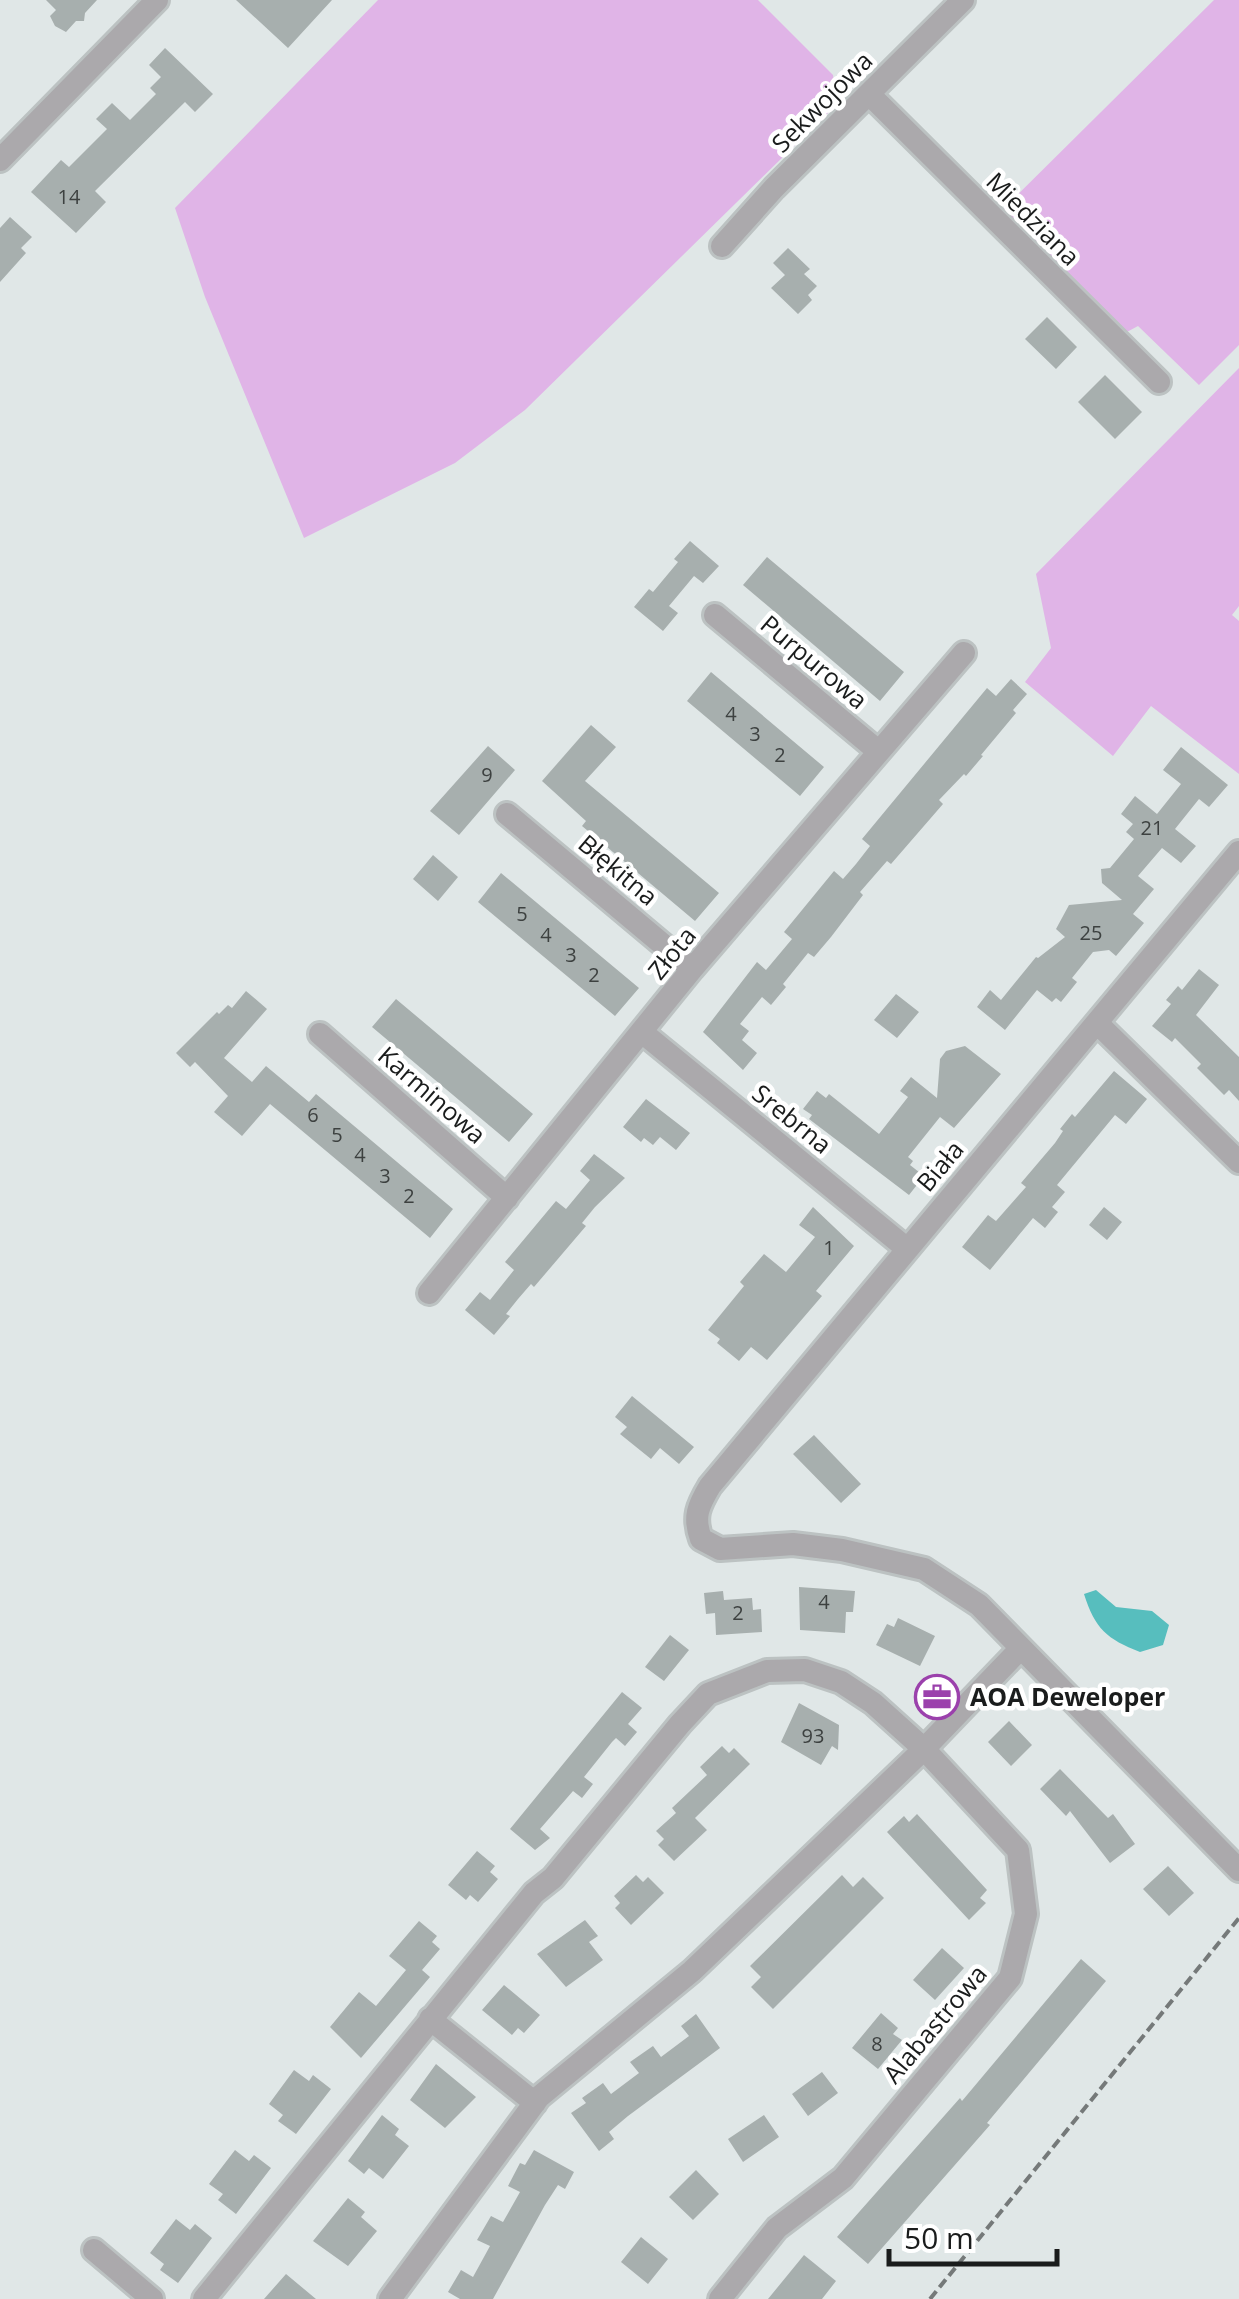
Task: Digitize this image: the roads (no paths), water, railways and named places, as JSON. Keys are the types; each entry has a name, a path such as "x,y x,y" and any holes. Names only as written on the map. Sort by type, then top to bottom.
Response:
{"street":[{"name":"Sekwojowa","path":"722,246 962,0"},
{"path":"0,160 151,2"},
{"name":"Miedziana","path":"869,94 1159,382"},
{"name":"Purpurowa","path":"715,615 878,751"},
{"name":"Złota","path":"429,1293 692,970 964,652"},
{"name":"Błękitna","path":"508,814 692,970"},
{"name":"Biała","path":"1021,1648 980,1605 924,1570 842,1550 793,1544 720,1549 701,1539 695,1523 698,1506 710,1486 906,1248 1239,852"},
{"path":"1098,1023 1239,1162"},
{"name":"Srebrna","path":"643,1032 906,1248"},
{"name":"Karminowa","path":"320,1034 507,1198"},
{"path":"390,2299 534,2102 692,1972 924,1749 1021,1648 1239,1870"},
{"name":"Alabastrowa","path":"204,2299 534,1893 553,1878 708,1694 767,1671 805,1670 857,1692 924,1749 1018,1850 1026,1914 1010,1978 843,2178 778,2228 720,2299"},
{"path":"430,2019 534,2102"},
{"path":"94,2250 152,2299"}],"water":[{"path":"1096,1590 1116,1607 1152,1611 1169,1625 1163,1645 1140,1652 1111,1637 1098,1624 1084,1594"}],"place":[{"name":"AOA Deweloper","path":"937,1697"}]}
